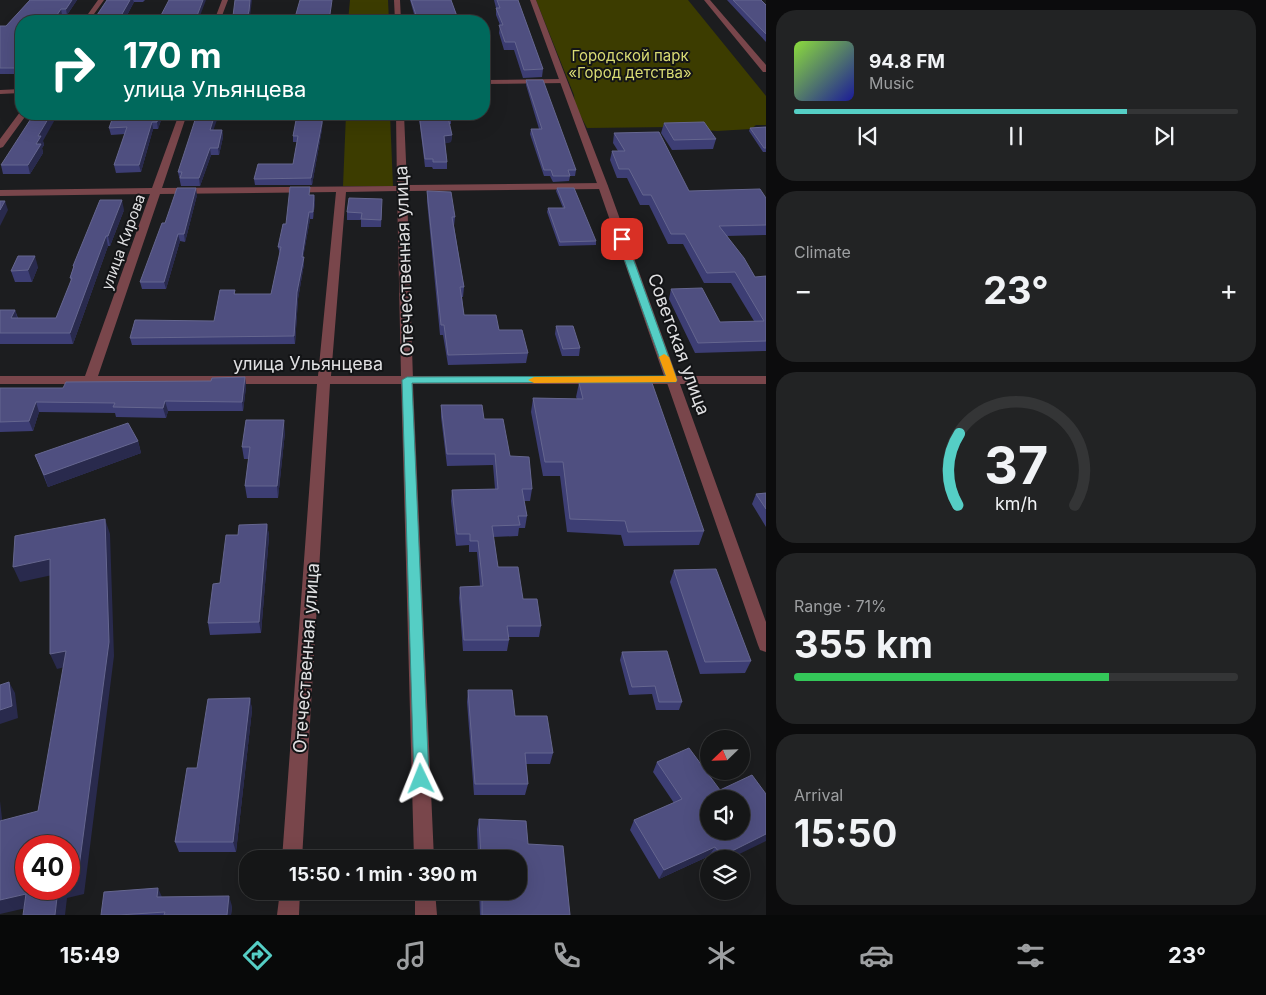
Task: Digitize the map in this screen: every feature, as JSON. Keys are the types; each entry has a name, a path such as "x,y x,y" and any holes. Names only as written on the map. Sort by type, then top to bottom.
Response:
{"street":[{"path":"90,15 101,0"},
{"path":"219,15 225,0"},
{"path":"397,0 398,15"},
{"name":"Советская улица","path":"533,0 603,186 766,645"},
{"path":"706,0 766,70"},
{"path":"490,82 562,81"},
{"path":"0,92 15,91"},
{"path":"0,145 19,120"},
{"name":"улица Кирова","path":"90,380 181,120"},
{"name":"Отечественная улица","path":"400,120 424,850"},
{"path":"0,193 603,186"},
{"name":"Отечественная улица","path":"293,850 324,380 341,189"},
{"name":"улица Ульянцева","path":"0,380 766,380"},
{"path":"288,915 289,900"},
{"path":"425,900 426,915"}],"green space":[{"path":"350,0 388,0 389,15 349,15"},
{"name":"Городской парк «Город детства»","path":"536,0 688,0 766,96 766,125 756,125 751,129 717,131 670,127 587,128 575,105 574,95"},
{"path":"346,120 390,120 393,186 343,186"}],"building":[{"path":"30,0 72,0 66,9 61,9 57,15 16,15"},
{"path":"107,0 130,0 121,15 97,15"},
{"path":"169,0 203,0 197,15 161,15"},
{"path":"235,0 250,0 248,15 233,15"},
{"path":"300,0 332,0 330,15 296,15"},
{"path":"411,0 451,0 457,15 416,15"},
{"path":"497,0 518,0 543,69 524,70 515,42 505,42 499,25 503,25 496,8 500,8"},
{"path":"733,0 761,0 766,5 766,34"},
{"path":"15,16 15,68 0,68 0,26 6,26"},
{"path":"526,80 543,80 576,170 568,170 570,176 553,176 551,170 544,170 531,129 542,129"},
{"path":"30,120 47,120 38,136 41,136 36,144 41,144 28,165 1,165"},
{"path":"112,120 158,120 157,122 152,122 139,165 114,165 127,127 109,128"},
{"path":"195,120 213,120 210,130 222,130 218,148 210,148 199,178 180,178 182,172 178,172"},
{"path":"296,120 322,120 311,178 254,179 258,164 293,164 298,136 293,136"},
{"path":"420,120 449,120 452,135 444,136 447,162 433,162 433,159 425,159"},
{"path":"704,122 716,139 674,140 664,123"},
{"path":"766,127 766,148 764,148 750,128"},
{"path":"659,132 689,191 760,189 766,198 766,225 719,226 744,258 755,277 766,276 766,341 698,343 671,289 702,288 720,322 764,321 735,272 707,273 685,234 671,234 651,195 643,195 629,169 619,169 612,151 625,151 614,133"},
{"path":"290,187 310,187 309,195 314,195 313,212 309,212 302,257 304,257 297,292 294,336 130,338 135,320 214,321 220,290 235,290 234,294 271,294 281,247 278,247 283,224 286,224"},
{"path":"177,188 196,188 184,234 178,234 164,282 140,282 162,223 165,223"},
{"path":"557,188 574,188 596,241 560,242 548,208 565,208"},
{"path":"427,191 451,192 455,217 452,217 464,287 460,287 464,315 496,315 499,330 522,330 528,353 448,355 444,325 441,325"},
{"path":"349,198 382,199 381,220 361,219 362,213 347,212"},
{"path":"100,200 122,200 108,236 106,236 70,333 0,333 0,310 15,310 11,318 56,318 72,278 70,278 73,266"},
{"path":"0,201 5,201 0,210"},
{"path":"18,256 35,256 28,270 11,271"},
{"path":"556,326 573,326 580,348 563,349"},
{"path":"245,377 242,402 165,401 163,408 113,407 115,403 36,402 29,421 0,422 0,388 63,388 66,382 211,381 212,378"},
{"path":"579,383 652,383 704,531 628,532 625,521 570,519 563,462 545,462 533,398 583,399"},
{"path":"441,405 482,405 484,419 503,419 510,456 529,457 532,489 522,489 527,516 518,516 520,525 492,526 498,567 518,567 523,599 537,599 541,626 507,626 509,640 464,640 460,587 483,586 478,541 470,541 470,534 457,534 452,490 498,489 495,454 447,454"},
{"path":"246,420 284,420 277,486 245,486 250,447 242,447"},
{"path":"128,423 138,441 44,475 35,455"},
{"path":"766,493 766,509 756,494"},
{"path":"105,519 109,642 80,860 80,835 15,835 15,897 0,900 0,821 38,811 66,651 50,654 50,559 13,567 15,536"},
{"path":"267,524 259,622 208,623 213,584 220,583 226,535 238,535 239,525"},
{"path":"716,569 751,661 705,662 674,570"},
{"path":"667,651 682,702 659,702 655,686 632,687 622,652"},
{"path":"9,682 12,706 0,710 0,685"},
{"path":"468,690 512,690 515,716 547,716 553,753 525,753 528,784 475,784"},
{"path":"250,698 233,842 175,842 187,768 197,768 208,699"},
{"path":"689,748 700,763 700,780 713,780 720,790 741,780 750,780 750,776 752,775 766,794 766,834 734,850 717,850 715,847 708,850 700,850 700,854 664,870 634,820 682,799 657,762"},
{"path":"479,819 526,821 528,844 563,846 570,915 482,915 482,900 527,900 527,850 481,850"},
{"path":"158,888 157,897 229,896 227,915 164,915 165,912 101,915 104,892"},
{"path":"25,900 57,900 55,915 23,915"}],"slow traffic":[{"path":"534,380 672,380 664,357"}],"route":[{"path":"421,779 407,380 672,380 622,239"}]}
